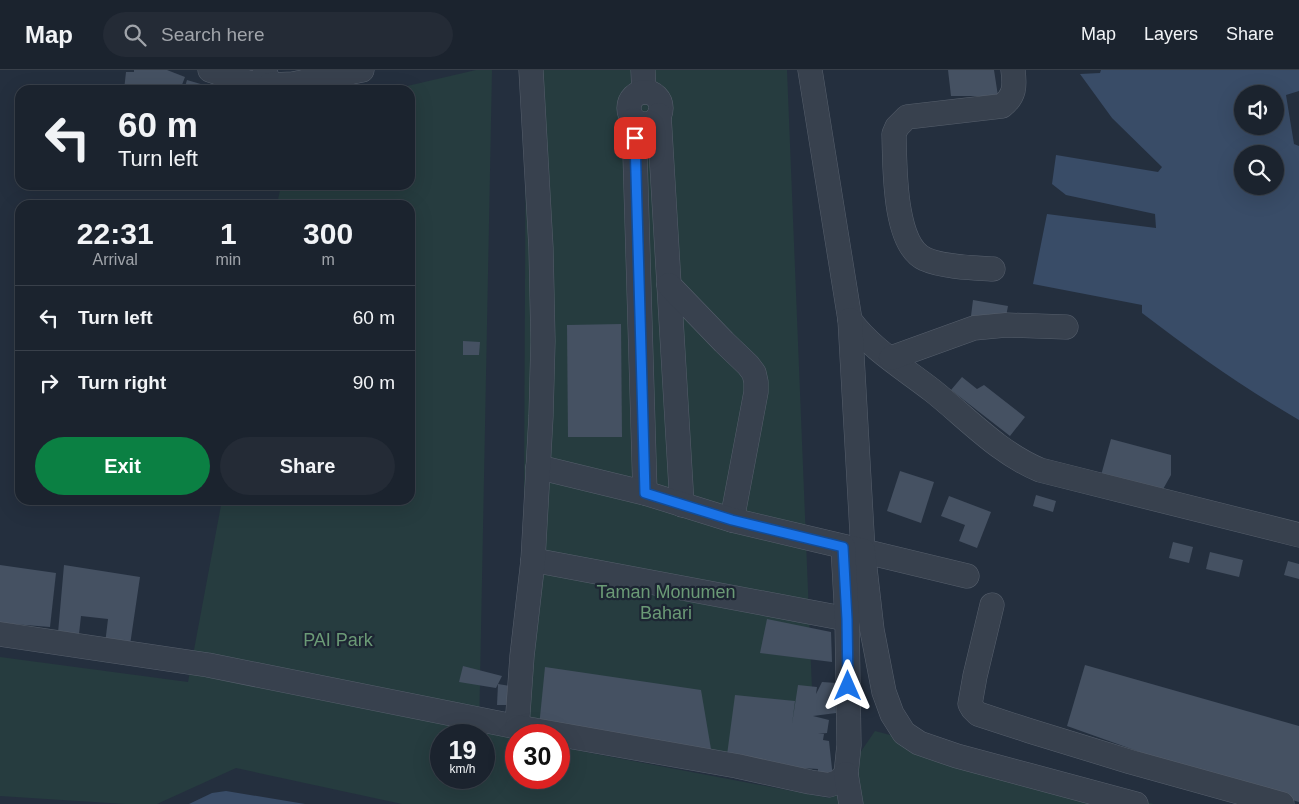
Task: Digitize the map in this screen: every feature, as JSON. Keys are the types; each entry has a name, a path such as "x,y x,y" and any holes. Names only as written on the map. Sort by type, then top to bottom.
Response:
{"street":[{"path":"210,70 247,82 267,78 293,84 362,70"},
{"path":"517,724 522,656 533,560 543,341 541,248 531,70"},
{"path":"810,70 850,320 853,549 847,619 849,745 846,774 851,804"},
{"path":"993,268 925,260 915,253 909,242 896,198 894,134 900,122 908,117 1002,106 1010,100 1014,91 1012,70"},
{"path":"645,493 634,120 630,114 629,106 643,81 658,99 661,107 659,115 682,505"},
{"path":"634,120 648,123 655,121 659,115"},
{"path":"637,261 669,260"},
{"path":"669,285 748,364 754,373 756,392 732,520"},
{"path":"850,320 859,333 935,392 1006,452 1024,463 1050,472 1299,535"},
{"path":"891,358 974,328 1006,325 1066,327"},
{"path":"538,467 645,493 732,520 967,576"},
{"path":"853,549 884,692 892,714 904,732 919,742 957,756 1136,804"},
{"path":"533,560 847,619"},
{"path":"992,605 970,704 972,709 978,714 1030,732 1282,804"},
{"path":"0,634 208,665 505,725"},
{"path":"570,736 737,766 829,785 838,782 846,774"}],"green space":[{"name":"PAI Park","path":"476,70 492,70 479,724 430,724 430,789 495,789 495,735 505,737 505,789 570,789 570,749 829,798 875,731 1154,804 402,804 236,768 157,804 125,804 0,796 0,657 188,682 221,505 415,505 415,200 278,200 280,190 415,190 415,85 412,85"},
{"name":"Taman Monumen Bahari","path":"526,70 787,70 815,764 712,755 570,726 570,724 523,716"}],"water":[{"path":"1101,70 1299,70 1299,91 1286,95 1294,144 1299,146 1299,420 1180,342 1142,313 1142,305 1033,284 1047,214 1156,228 1155,214 1066,195 1052,184 1056,155 1158,172 1162,167 1112,118 1080,74 1100,73"},
{"path":"226,791 305,804 189,804 212,793"}],"building":[{"path":"134,70 167,70 185,77 182,85 125,85 126,72 134,72"},
{"path":"948,70 994,70 998,96 951,96"},
{"path":"187,80 204,85 186,85"},
{"path":"973,300 1008,306 1005,322 971,316"},
{"path":"621,324 622,437 568,437 567,325"},
{"path":"463,341 480,342 479,355 463,355"},
{"path":"962,377 977,389 984,385 1025,417 1010,436 951,390"},
{"path":"1111,439 1171,455 1171,475 1162,491 1100,479"},
{"path":"900,471 934,482 921,523 887,511"},
{"path":"1036,495 1056,501 1053,512 1033,506"},
{"path":"949,496 991,512 977,548 959,541 965,525 941,516"},
{"path":"1173,542 1193,547 1189,563 1169,558"},
{"path":"1210,552 1243,560 1239,577 1206,569"},
{"path":"1288,561 1299,564 1299,579 1284,575"},
{"path":"0,565 56,573 50,627 0,623"},
{"path":"64,565 140,577 130,645 105,644 108,619 81,616 79,634 58,633"},
{"path":"767,619 831,632 832,662 760,653"},
{"path":"1085,665 1299,726 1299,802 1196,772 1067,726"},
{"path":"463,666 502,676 496,688 459,682"},
{"path":"545,667 701,690 712,755 570,732 570,724 539,724"},
{"path":"822,682 837,683 835,694 836,713 813,716 829,720 827,733 818,734 824,734 823,740 829,741 833,778 817,778 818,769 785,767 727,755 735,695 795,701 792,724 798,685 817,687 816,694"},
{"path":"498,684 515,687 513,705 497,705"}],"route":[{"path":"635,138 645,493 732,520 843,547 848,686"}]}
